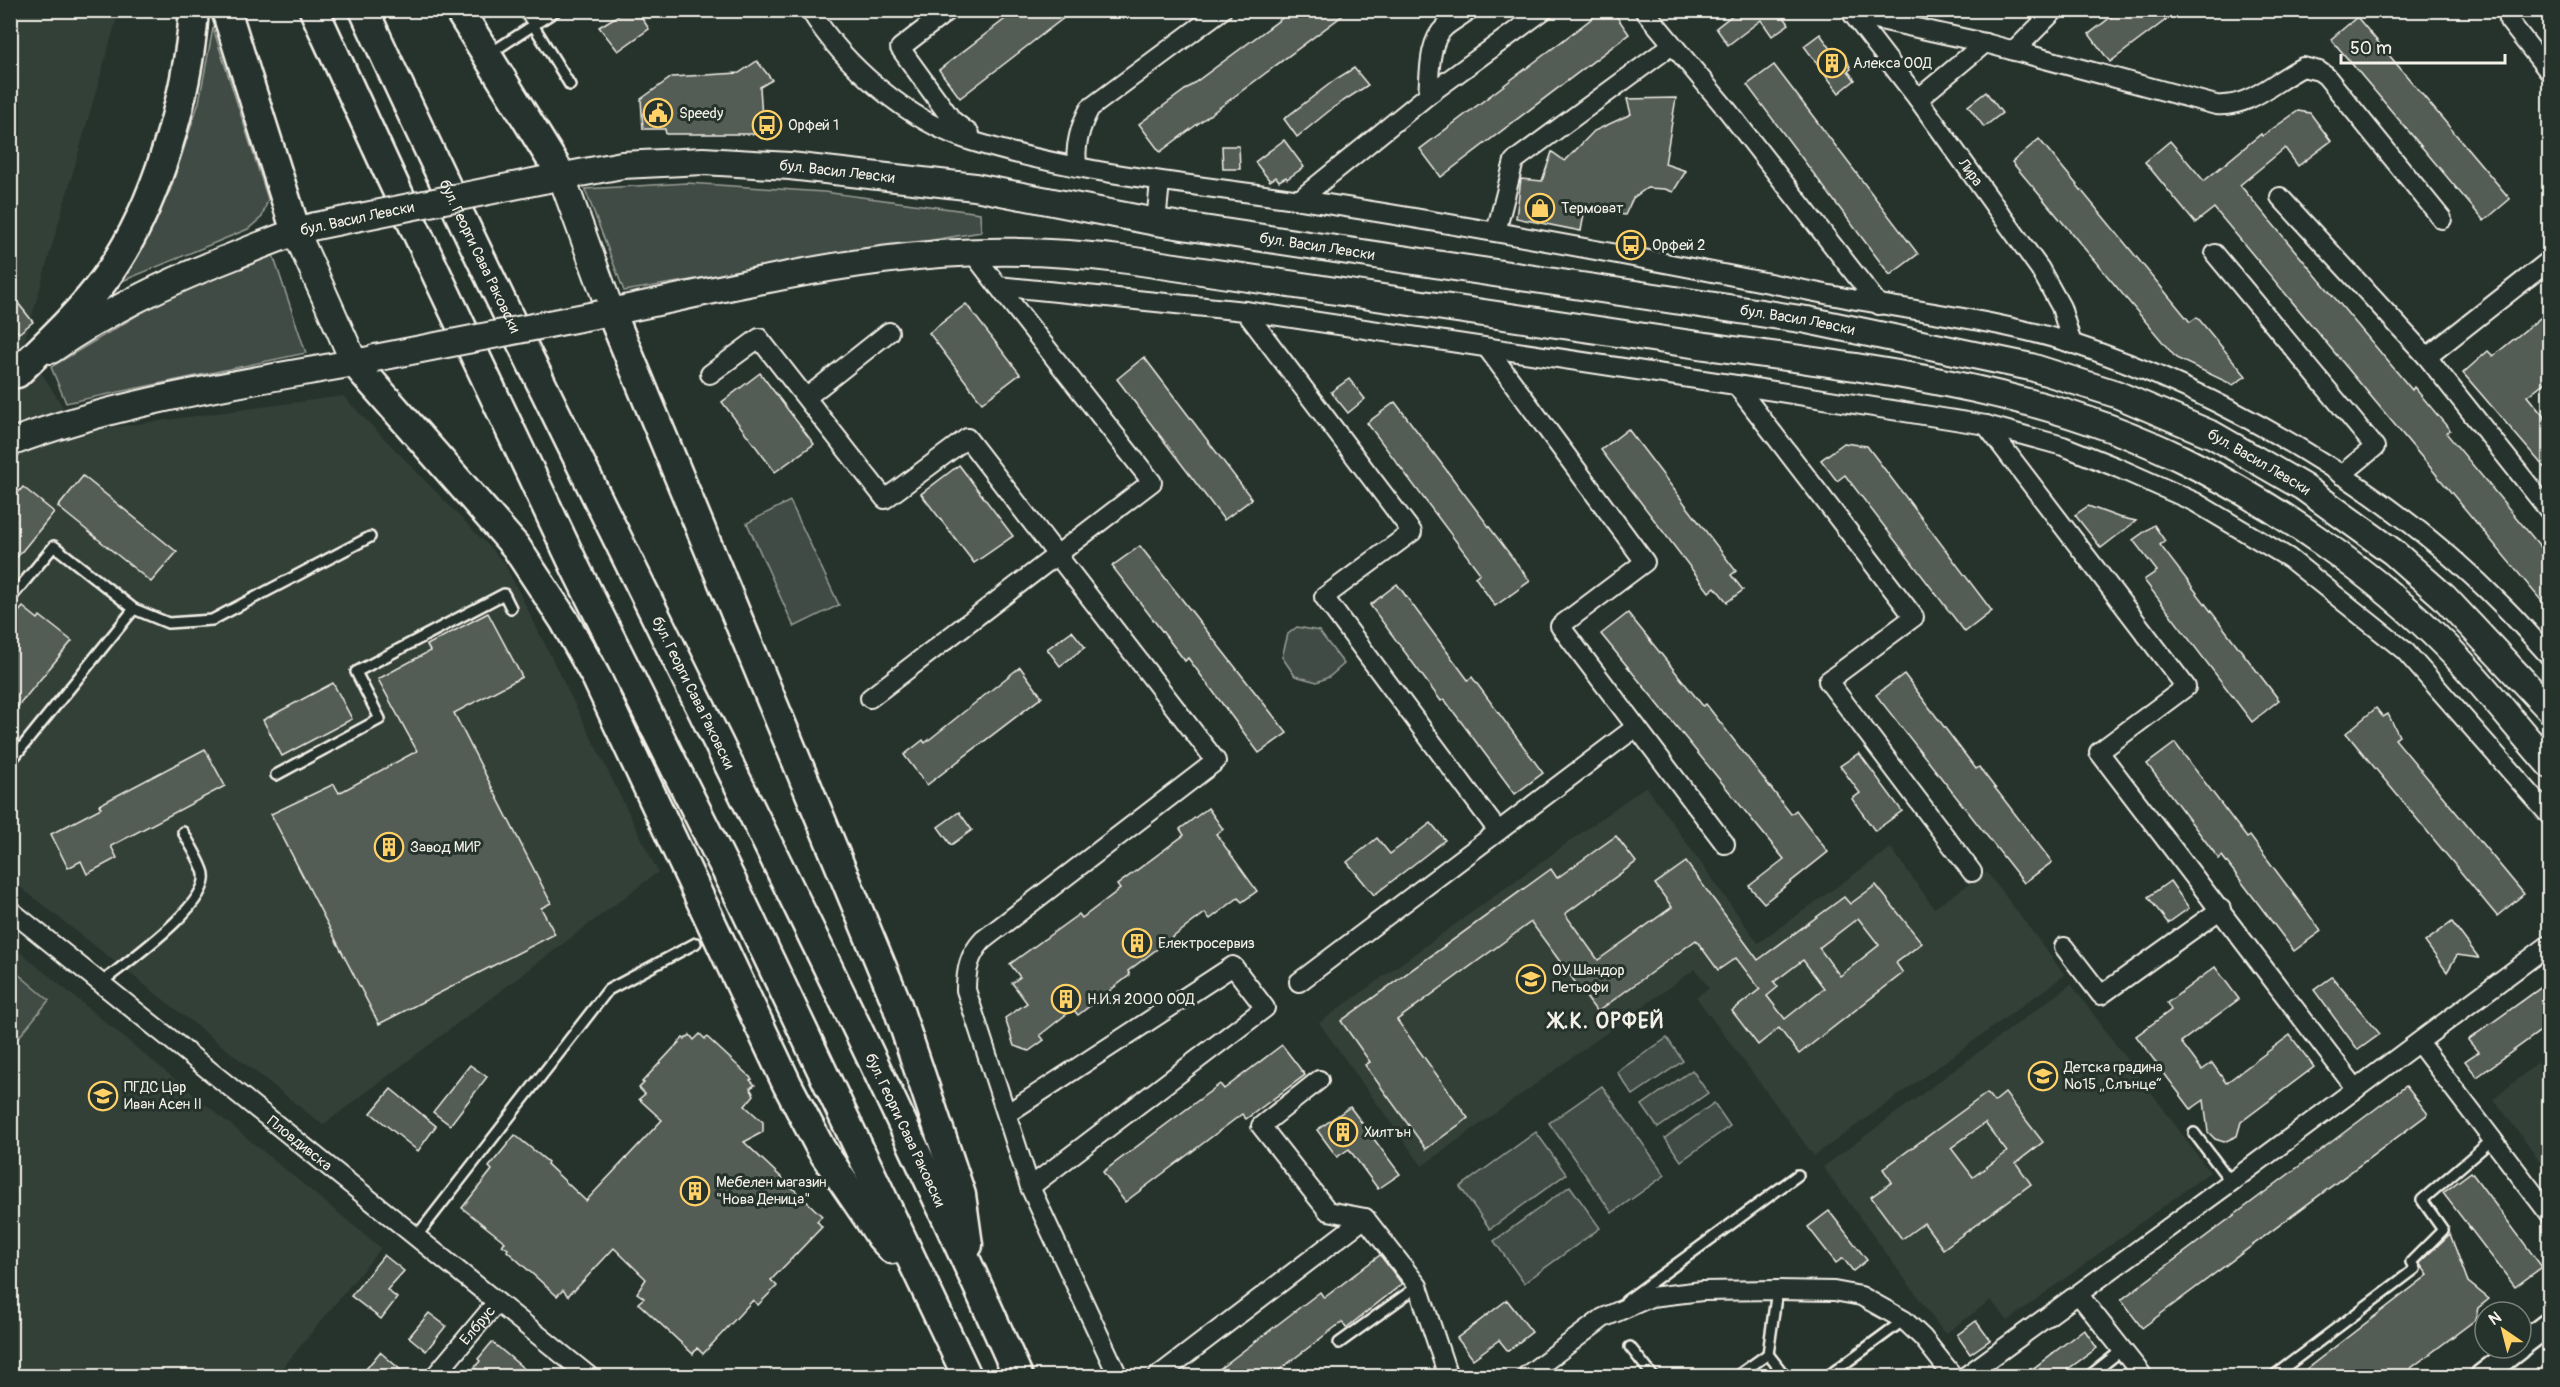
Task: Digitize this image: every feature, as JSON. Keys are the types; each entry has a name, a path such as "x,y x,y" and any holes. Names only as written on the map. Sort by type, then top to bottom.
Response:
{"main road":[{"path":"14,376 75,315 105,279 130,239 151,192 168,143 183,89 192,42 194,10"},
{"path":"226,10 306,229 365,361 454,475 521,554 564,620 592,669 787,1084 821,1149 881,1237 920,1280"},
{"path":"314,10 577,571 741,900 967,1377"},
{"name":"бул. Георги Сава Раковски","path":"364,10 434,165 794,900 971,1271 1018,1377"},
{"path":"459,10 552,177 606,313 895,999 961,1195 971,1271"},
{"name":"бул. Васил Левски","path":"14,376 60,344 142,294 183,275 306,229 552,177 622,165 703,161 790,166 975,187 1156,222 1807,320 2020,365 2116,394 2213,435 2281,473 2349,519 2393,552 2444,597 2550,710"},
{"path":"10,443 87,417 129,406 774,278 883,260 972,252 1092,255 1960,386 2014,398 2082,419 2161,449 2211,474 2286,520 2350,564 2395,598 2447,647 2550,765"}],"street":[{"path":"810,10 822,31 853,65 919,118 969,140 1024,156 1160,182 1299,200 1496,232 1879,305 1984,322 2072,344 2140,369 2223,406 2266,429 2341,475 2455,561 2504,606 2550,657"},
{"path":"949,10 900,48 952,120 981,143"},
{"path":"1078,167 1076,158 1079,139 1084,118 1090,108 1222,10"},
{"path":"1428,95 1437,37 1445,27 1469,10"},
{"path":"1299,200 1428,95 1544,10"},
{"path":"1644,10 1728,111 1879,305"},
{"path":"2014,51 2055,10"},
{"path":"2509,10 2509,21 2550,73"},
{"path":"1851,12 1985,43 2226,106 2252,98 2303,68 2319,71 2326,76 2442,219"},
{"name":"Лира","path":"1851,12 1918,99 2040,269 2061,307 2072,344"},
{"path":"1918,99 1985,43"},
{"path":"1496,232 1514,161 1672,45"},
{"path":"1156,222 1160,182"},
{"path":"2280,197 2427,357 2550,512"},
{"path":"870,698 1152,482 972,252"},
{"path":"2215,254 2375,447 2341,475"},
{"path":"2427,357 2550,260"},
{"path":"998,286 1245,311 1986,425 2063,446 2116,466 2194,502 2289,558 2405,651 2550,816"},
{"path":"1245,311 1412,532 1324,597 1498,831"},
{"path":"807,397 889,332"},
{"path":"710,374 759,338 885,499 967,438 1216,761 975,949 968,967 966,990 1008,1113 1030,1187 1118,1377"},
{"path":"1487,348 1645,562 1560,626 1725,844"},
{"path":"1736,385 1914,617 1828,681 1972,872"},
{"path":"1986,425 2187,687 2099,752 2221,909 2356,1089"},
{"path":"1299,982 1636,727"},
{"path":"2064,947 2101,995 2221,909"},
{"name":"Пловдивска","path":"10,910 589,1377"},
{"path":"1966,1377 2550,944"},
{"path":"1008,1113 1233,966 1265,1008 1030,1187"},
{"path":"2419,1043 2550,1215"},
{"path":"1319,1080 1261,1126 1328,1211 1365,1218 1418,1286 1448,1377"},
{"path":"1158,1377 1365,1218"},
{"path":"1526,1377 1603,1318 1635,1303 1669,1293 1778,1290 1834,1291 1861,1296 1904,1320 1953,1377"},
{"path":"2079,1294 2143,1377"},
{"name":"Елбрус","path":"435,1377 497,1302"},
{"path":"2533,1336 2550,1323"},
{"path":"2481,1377 2502,1360"}],"lane":[{"path":"524,10 570,85"},
{"path":"486,55 557,10"},
{"path":"10,599 54,546 134,609 168,623 212,620 370,537"},
{"path":"276,775 380,718 356,672 504,594 511,608"},
{"path":"10,762 134,609"},
{"path":"101,983 178,921 201,892 205,874 183,832"},
{"path":"416,1237 608,990 696,943"},
{"path":"2194,1133 2231,1182"},
{"path":"2278,1377 2276,1374 2415,1269 2411,1262 2443,1230 2422,1200 2492,1140"},
{"path":"1603,1318 1798,1175"},
{"path":"1339,1343 1418,1286"},
{"path":"1737,1377 1768,1354 1778,1290"},
{"path":"1828,1377 1904,1320"},
{"path":"1630,1347 1653,1377"},
{"path":"2089,1377 2122,1350"},
{"path":"1768,1354 1785,1377"}],"shaded area":[{"path":"10,11 119,11 24,344 78,432 343,396 504,562 658,872 323,1125 11,880"},
{"path":"213,28 268,199 262,217 248,229 113,285 170,191 199,102"},
{"path":"687,183 824,192 980,213 981,232 624,291 585,189"},
{"path":"273,255 306,353 66,403 51,367 151,307 206,281"},
{"path":"790,501 839,605 794,627 747,523"},
{"path":"1297,627 1319,631 1344,664 1329,677 1317,682 1295,676 1282,657 1288,634"},
{"path":"1646,786 1758,943 1891,848 1934,908 1987,872 2065,975 1814,1156 1696,997 1709,988 1695,969 1422,1166 1319,1023"},
{"name":"ПГДС Цар Иван Асен II","path":"10,944 381,1248 276,1376 11,1376"},
{"path":"11,968 49,1000 11,1047"},
{"name":"Детска градина №15 „Слънце“","path":"2071,984 2210,1172 2007,1321 1991,1300 1945,1334 1823,1167"},
{"path":"1667,1038 1683,1061 1633,1095 1617,1072"},
{"path":"2549,1053 2549,1174 2494,1099"},
{"path":"1692,1070 1708,1093 1658,1128 1642,1105"},
{"path":"1602,1086 1665,1175 1612,1213 1549,1123"},
{"path":"1714,1103 1730,1126 1681,1161 1665,1138"},
{"path":"1536,1132 1566,1174 1490,1229 1460,1187"},
{"path":"1570,1186 1600,1228 1524,1283 1494,1241"}],"building":[{"path":"627,10 637,10 649,29 618,51 599,27"},
{"path":"1017,10 1074,10 960,98 939,70"},
{"path":"1293,10 1350,10 1160,152 1139,124"},
{"path":"1603,10 1612,10 1629,34 1441,177 1420,149"},
{"path":"1739,10 1779,10 1789,24 1772,36 1761,20 1728,45 1716,28"},
{"path":"2120,10 2179,10 2110,62 2089,34"},
{"path":"2357,17 2510,199 2484,221 2331,39"},
{"name":"Алекса ООД","path":"1820,34 1834,53 1836,51 1844,54 1851,69 1848,71 1855,80 1839,93 1804,46"},
{"path":"757,61 772,80 760,87 763,134 666,134 665,129 643,129 641,99 672,77 739,73"},
{"path":"1774,65 1918,254 1890,275 1747,85"},
{"path":"1354,68 1368,85 1334,107 1297,137 1284,119"},
{"path":"1986,92 2002,113 1984,127 1968,106"},
{"path":"1676,98 1665,164 1686,171 1673,192 1647,188 1633,198 1625,215 1585,208 1581,231 1516,218 1521,179 1542,181 1552,152 1565,161 1594,131 1631,114 1627,99"},
{"path":"2298,111 2310,113 2331,141 2298,166 2285,148 2240,185 2412,390 2414,387 2450,430 2446,433 2550,558 2550,611 2214,208 2195,223 2145,162 2170,141 2204,181 2261,134 2262,136"},
{"path":"2039,139 2190,322 2197,317 2246,376 2233,385 2176,358 2012,162"},
{"path":"1284,140 1304,167 1287,179 1286,177 1279,181 1276,177 1270,181 1255,162"},
{"path":"1222,146 1239,146 1240,169 1223,169"},
{"path":"10,293 33,322 19,333 10,323"},
{"path":"966,304 1020,374 982,403 929,333"},
{"path":"2550,310 2550,378 2527,396 2550,424 2550,474 2463,373 2488,351 2493,356"},
{"path":"1144,357 1252,499 1224,520 1117,379"},
{"path":"760,373 814,444 775,472 722,402"},
{"path":"1349,379 1365,399 1348,413 1331,392"},
{"path":"1395,402 1530,581 1495,606 1475,577 1480,573 1367,423"},
{"path":"1628,429 1736,571 1731,575 1743,590 1727,602 1715,587 1709,592 1601,450"},
{"path":"1844,443 1867,446 1992,611 1965,632 1845,475 1837,481 1821,460"},
{"path":"959,465 1013,536 974,563 921,494"},
{"path":"83,476 177,552 151,582 58,507"},
{"path":"23,487 54,512 10,566 10,502"},
{"path":"2088,506 2136,521 2101,548 2075,515"},
{"path":"2154,525 2165,541 2160,545 2279,700 2252,722 2144,580 2157,571 2133,540"},
{"path":"1140,546 1287,733 1259,753 1188,658 1185,661 1112,566"},
{"path":"1397,584 1468,680 1472,677 1543,773 1515,794 1444,699 1441,701 1370,605"},
{"path":"23,607 38,619 40,616 72,641 10,716 10,622"},
{"path":"488,613 522,677 454,713 551,903 541,908 555,934 379,1024 271,814 334,784 339,793 417,751 378,679 430,651 427,645"},
{"path":"1628,613 1703,706 1706,704 1791,814 1796,810 1828,852 1764,903 1749,886 1784,859 1601,634"},
{"path":"1072,631 1085,647 1060,666 1047,649"},
{"path":"1020,667 1042,697 927,785 904,755 923,740 925,743"},
{"path":"1904,674 1976,769 1979,767 2052,862 2024,883 1876,695"},
{"path":"333,683 352,719 282,756 263,720"},
{"path":"2376,708 2383,717 2388,714 2399,736 2395,739 2524,894 2497,916 2346,733"},
{"path":"2175,743 2247,838 2250,836 2321,931 2294,951 2222,856 2219,859 2147,764"},
{"path":"205,749 225,786 111,846 117,858 87,874 81,861 68,868 51,834 101,808 99,805"},
{"path":"1859,753 1902,811 1875,831 1852,799 1860,793 1840,766"},
{"path":"1208,808 1223,829 1216,834 1257,891 1242,902 1238,898 1210,919 1205,913 1128,971 1130,975 1078,1015 1073,1009 1040,1035 1044,1040 1029,1051 1014,1046 1005,1018 1027,1003 1012,983 1020,977 1010,964 1079,914 1082,918 1120,889 1117,885 1184,835 1180,829"},
{"path":"959,812 972,830 951,845 938,827"},
{"path":"1431,823 1445,840 1374,895 1347,862 1377,838 1390,854"},
{"path":"1616,836 1636,862 1565,914 1598,960 1672,907 1655,884 1686,862 1758,960 1844,897 1850,904 1876,885 1922,943 1896,963 1903,973 1799,1054 1779,1028 1758,1045 1732,1011 1760,989 1736,958 1718,970 1696,940 1597,1012 1531,922 1397,1020 1468,1118 1426,1149 1365,1065 1370,1062 1341,1021 1551,869 1557,878","holes":["1858,918 1879,945 1840,976 1819,948","1803,960 1824,988 1785,1019 1767,996 1778,987 1774,982"]},
{"path":"2170,881 2189,908 2168,923 2148,897"},
{"path":"2452,922 2479,958 2457,955 2447,972 2425,942"},
{"path":"2215,967 2239,999 2181,1042 2202,1070 2212,1063 2226,1083 2290,1035 2314,1067 2241,1122 2237,1136 2224,1142 2215,1139 2208,1132 2204,1100 2191,1109 2136,1036 2171,1010 2167,1003"},
{"path":"2332,977 2380,1034 2358,1050 2314,990"},
{"path":"2550,981 2550,1024 2477,1077 2465,1061 2478,1052 2468,1040"},
{"name":"Мебелен магазин \"Нова Деница\"","path":"700,1034 705,1039 707,1037 752,1079 750,1080 755,1085 750,1088 754,1095 745,1106 763,1122 763,1132 744,1142 822,1216 817,1221 822,1227 771,1280 777,1286 758,1305 753,1300 703,1354 697,1348 693,1354 638,1303 644,1298 637,1293 646,1279 614,1248 574,1291 568,1296 563,1290 557,1296 507,1251 508,1249 502,1245 505,1242 462,1208 492,1170 489,1167 515,1135 548,1162 547,1164 586,1201 662,1120 639,1099 645,1094 639,1088 644,1083 642,1082 683,1038 690,1035 694,1040"},
{"path":"1282,1045 1305,1075 1246,1119 1242,1114 1125,1202 1103,1172 1220,1084 1224,1089"},
{"path":"470,1065 487,1077 450,1125 433,1112"},
{"path":"2406,1086 2428,1114 2142,1328 2121,1300"},
{"path":"391,1089 436,1126 418,1151 371,1113"},
{"path":"1987,1093 1994,1102 2005,1093 2043,1142 2016,1163 2031,1184 1943,1249 1924,1223 1902,1239 1871,1197 1892,1182 1883,1169","holes":["1985,1123 2007,1152 1973,1177 1951,1148"]},
{"path":"1350,1107 1400,1174 1378,1189 1349,1149 1337,1157 1317,1130"},
{"path":"2471,1172 2542,1267 2515,1287 2443,1193"},
{"path":"1829,1211 1867,1260 1853,1271 1843,1258 1836,1263 1808,1227"},
{"path":"2450,1234 2468,1282 2489,1299 2473,1300 2473,1322 2399,1377 2296,1377 2428,1275 2419,1263"},
{"path":"384,1255 404,1271 387,1290 397,1298 381,1319 351,1296"},
{"path":"1380,1255 1402,1284 1346,1328 1342,1322 1270,1377 1209,1377 1320,1292 1324,1298"},
{"path":"1507,1300 1532,1332 1508,1351 1499,1340 1473,1359 1457,1338"},
{"path":"429,1313 446,1326 426,1351 409,1337"},
{"path":"1976,1321 1990,1340 1970,1354 1957,1335"},
{"path":"2084,1329 2097,1348 2057,1377 2022,1377"},
{"path":"492,1342 534,1377 484,1377 474,1368 480,1361 478,1359"},
{"path":"380,1352 409,1377 376,1377 366,1369"}],"place":[{"name":"Алекса ООД","path":"1832,63"},
{"name":"Speedy","path":"658,113"},
{"name":"Орфей 1","path":"767,125"},
{"name":"Термоват","path":"1540,208"},
{"name":"Орфей 2","path":"1631,245"},
{"name":"Завод МИР","path":"389,847"},
{"name":"Електросервиз","path":"1137,943"},
{"name":"ОУ Шандор Петьофи","path":"1531,979"},
{"name":"Н.И.Я 2000 ООД","path":"1066,999"},
{"name":"Детска градина №15 „Слънце“","path":"2043,1076"},
{"name":"ПГДС Цар Иван Асен II","path":"103,1096"},
{"name":"Хилтън","path":"1343,1132"},
{"name":"Мебелен магазин \"Нова Деница\"","path":"695,1191"}],"district":[{"name":"Ж.К. ОРФЕЙ","path":"1607,1021"}]}
